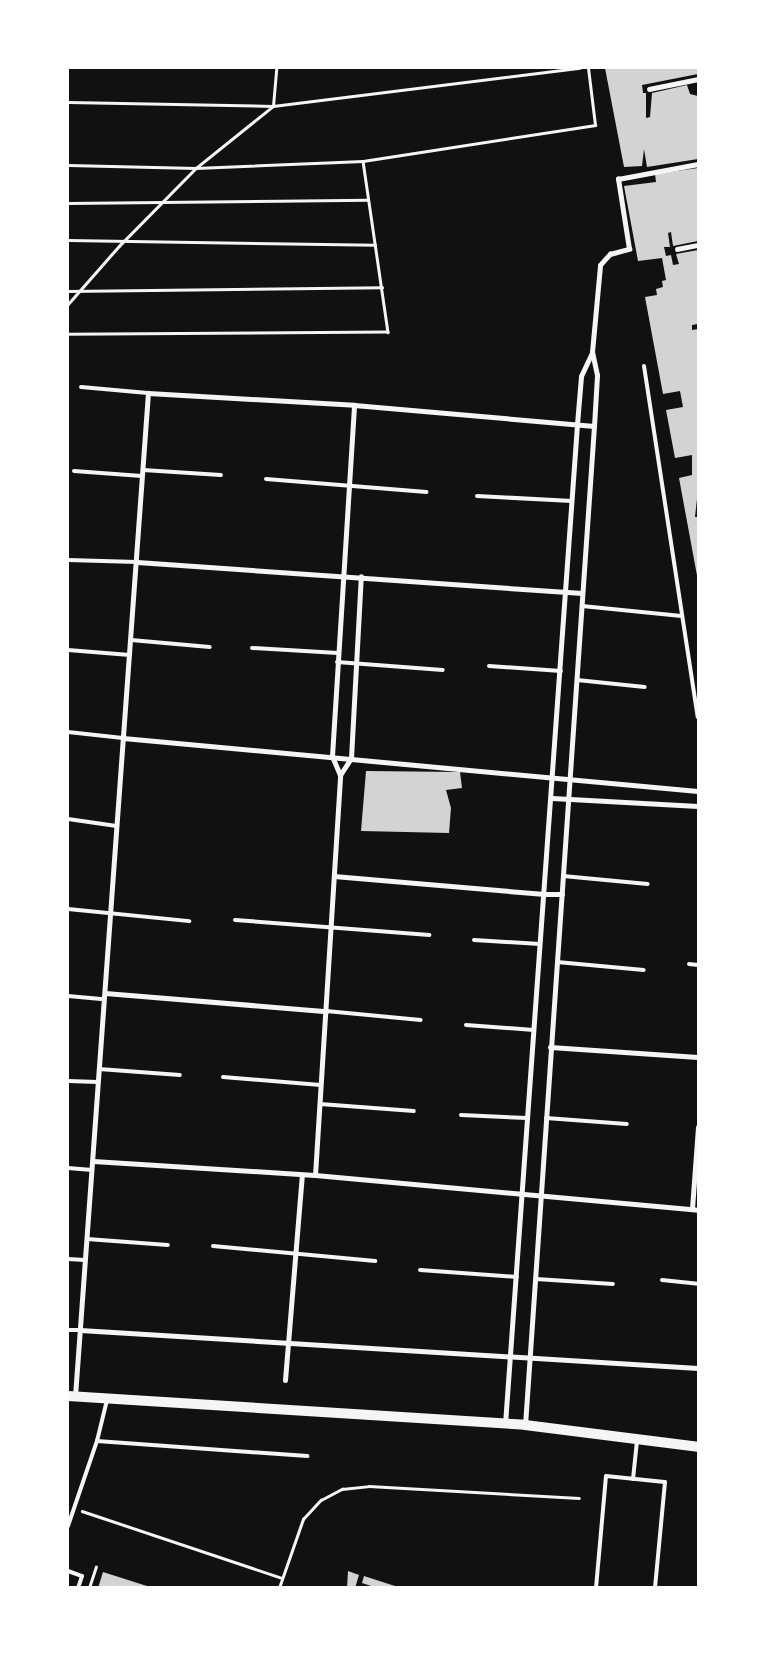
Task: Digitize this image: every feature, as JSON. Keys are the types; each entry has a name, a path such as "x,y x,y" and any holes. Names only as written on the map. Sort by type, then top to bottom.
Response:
{"main road":[{"path":"71,1396 525,1425 698,1447"}],"street":[{"path":"648,89 698,78"},
{"path":"505,1424 582,376 592,352 600,265 610,254 629,249 618,179 698,164"},
{"path":"677,249 698,245"},
{"path":"525,1425 550,1047 570,800 594,426 597,375 592,352"},
{"path":"71,1396 80,1330 86,1260 148,393 354,406 594,426"},
{"path":"314,1175 340,775 332,756 354,406"},
{"path":"137,562 361,576 582,593"},
{"path":"340,775 351,758 361,576"},
{"path":"123,738 698,791"},
{"path":"552,798 698,806"},
{"path":"334,876 562,894"},
{"path":"105,996 326,1011"},
{"path":"550,1047 698,1057"},
{"path":"93,1161 314,1175 540,1197 696,1209 698,1127"},
{"path":"285,1380 302,1175"},
{"path":"80,1330 698,1368"}],"lane":[{"path":"644,366 698,717"},
{"path":"81,387 148,393"},
{"path":"143,470 222,475"},
{"path":"74,471 142,476"},
{"path":"266,479 348,484 426,492"},
{"path":"477,496 572,501"},
{"path":"68,560 137,562"},
{"path":"582,606 682,616"},
{"path":"131,640 210,647"},
{"path":"252,648 338,653"},
{"path":"68,650 130,655"},
{"path":"337,662 443,670"},
{"path":"488,666 561,671"},
{"path":"577,680 645,687"},
{"path":"68,732 123,738"},
{"path":"68,818 117,826"},
{"path":"564,876 648,884"},
{"path":"68,909 189,921"},
{"path":"235,920 428,935"},
{"path":"474,940 540,944"},
{"path":"557,962 644,970"},
{"path":"689,964 698,965"},
{"path":"68,996 105,996"},
{"path":"326,1011 421,1020"},
{"path":"466,1025 534,1030"},
{"path":"99,1069 180,1075"},
{"path":"222,1077 321,1085"},
{"path":"68,1081 98,1082"},
{"path":"320,1104 414,1111"},
{"path":"461,1115 527,1118"},
{"path":"546,1118 627,1124"},
{"path":"68,1168 92,1170"},
{"path":"87,1239 168,1245"},
{"path":"213,1246 375,1261"},
{"path":"68,1259 86,1260"},
{"path":"420,1270 517,1277"},
{"path":"536,1279 613,1284"},
{"path":"662,1280 698,1284"},
{"path":"68,1330 80,1330"},
{"path":"68,1526 97,1441 107,1398"},
{"path":"634,1479 637,1439"},
{"path":"97,1441 307,1456"},
{"path":"596,1588 606,1476 665,1482 655,1588"},
{"path":"68,1571 82,1576 78,1588"}],"path":[{"path":"68,304 124,241 196,168 273,106 276,68"},
{"path":"68,102 273,106 580,68"},
{"path":"68,165 196,168 363,161 595,125 588,68"},
{"path":"68,334 388,332 363,161"},
{"path":"68,203 368,200"},
{"path":"68,240 375,245"},
{"path":"68,290 382,288"},
{"path":"279,1588 303,1519 321,1500 342,1489 369,1486 579,1498"},
{"path":"74,1508 282,1578"},
{"path":"89,1588 96,1567"}],"building":[{"path":"605,68 698,68 698,74 642,85 643,93 646,93 646,118 650,117 652,93 687,85 690,94 698,96 698,159 647,167 644,149 642,166 624,167"},
{"path":"698,168 698,241 673,246 671,232 668,233 670,247 664,247 666,256 671,255 673,265 679,264 676,254 698,250 698,324 692,325 692,330 698,329 698,490 695,517 698,517 698,581 679,478 692,475 692,455 675,458 666,410 683,407 680,391 663,394 645,297 657,295 656,289 663,287 662,281 666,280 662,258 638,261 624,186 656,182 655,174"},
{"path":"366,771 460,772 462,788 446,790 451,808 449,833 361,831"},
{"path":"348,1571 359,1575 355,1588 347,1588"},
{"path":"103,1572 150,1587 150,1588 98,1588"},
{"path":"364,1576 398,1588 377,1588 362,1583"}]}
